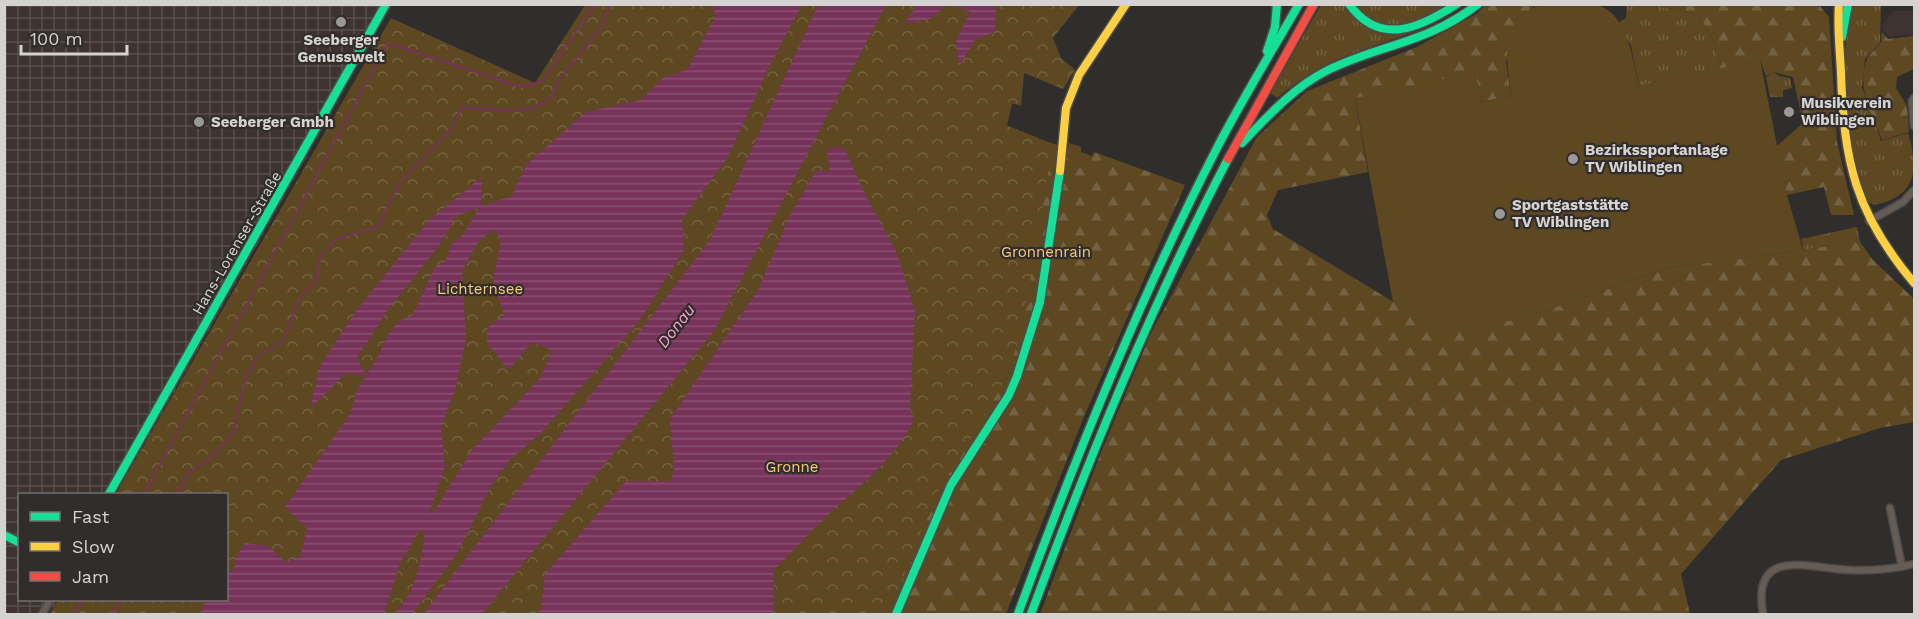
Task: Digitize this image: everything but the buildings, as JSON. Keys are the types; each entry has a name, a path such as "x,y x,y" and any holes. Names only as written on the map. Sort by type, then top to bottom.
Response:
{"main road":[{"name":"Hans-Lorenser-Straße","path":"110,493 386,4"},
{"path":"896,615 951,485 1009,395 1017,376 1040,302 1056,208 1066,108 1079,75 1126,4"},
{"path":"1259,73 1275,27 1277,4"},
{"path":"1018,615 1096,411 1145,298 1214,154 1299,4"},
{"path":"1031,615 1127,370 1157,302 1314,4"},
{"path":"1349,4 1354,15 1364,24 1382,31 1401,31 1419,25 1457,4"},
{"path":"1234,152 1301,87 1326,72 1360,57 1439,33 1478,4"},
{"path":"1830,4 1838,21"},
{"path":"1839,4 1845,148 1853,183 1869,221 1890,253 1914,282"},
{"path":"1840,50 1848,4"},
{"path":"4,535 18,542"}],"street":[{"path":"1914,98 1912,101 1914,126"},
{"path":"1869,221 1903,202 1914,190"},
{"path":"1890,508 1902,567"},
{"path":"1762,615 1761,591 1771,572 1782,565 1792,563 1848,570 1902,567 1914,564"},
{"path":"42,615 49,601"}],"shaded area":[{"path":"4,5 392,5 118,493 18,493 18,601 57,601 49,614 5,614"},
{"path":"1893,11 1914,11 1914,34 1889,37 1881,26"}],"green space":[{"name":"Bezirkssportanlage TV Wiblingen","path":"1585,3 1598,5 1608,11 1623,28 1628,40 1639,86 1760,60 1787,195 1803,250 1669,268 1520,319 1470,328 1435,327 1393,302 1355,98 1475,72 1482,102 1511,96 1507,55 1511,31 1516,20 1541,5"},
{"name":"Lichternsee","path":"585,5 1079,5 1053,38 1061,58 1075,70 1063,89 1024,73 1021,106 1003,100 996,121 1053,144 1021,335 1003,384 932,502 889,614 50,614 57,601 228,601 228,493 117,493 391,18 535,83"},
{"path":"1321,5 1465,5 1427,27 1363,49 1329,64 1295,84 1277,98 1270,93"},
{"path":"1485,5 1541,5 1533,7 1506,62 1511,96 1482,102 1475,73 1355,99 1368,172 1278,190 1267,215 1273,229 1435,327 1520,319 1669,268 1860,242 1873,260 1914,299 1914,422 1880,428 1781,460 1681,574 1690,614 1040,614 1100,455 1150,335 1257,137 1307,91 1417,47 1478,13"},
{"path":"1627,5 1651,5 1698,14 1716,45 1720,69 1639,86 1631,46 1618,23 1626,18"},
{"path":"1651,5 1819,5 1829,17 1837,142 1854,215 1831,215 1824,187 1787,195 1777,146 1803,123 1793,77 1774,72 1766,76 1760,60 1720,69 1716,45 1698,14"},
{"path":"1851,5 1881,5 1880,43 1865,59 1862,87 1881,141 1908,133 1913,158 1911,179 1907,188 1889,201 1875,205 1867,202 1849,131 1845,53"},
{"path":"1882,32 1888,39 1914,36 1914,69 1897,77 1896,88 1907,106 1909,132 1882,140 1870,111 1863,81 1866,61 1881,42"},
{"name":"Gronnenrain","path":"993,67 1019,74 1006,130 1068,148 1069,143 1081,147 1081,152 1092,156 1094,152 1185,185 1083,419 1006,614 773,614"},
{"path":"1774,72 1779,76 1790,78 1792,88 1783,90 1783,97 1770,97 1766,77"},
{"path":"1857,227 1860,242 1804,250 1801,239"}],"water":[{"name":"Lichternsee","path":"713,5 802,5 770,65 728,157 682,220 684,250 640,320 540,434 512,458 492,484 457,554 412,614 394,614 407,596 416,577 425,533 419,531 400,564 384,614 200,614 206,601 228,601 228,574 234,569 237,555 245,543 268,546 286,562 300,557 307,528 285,507 351,413 356,392 366,375 346,373 310,409 320,366 356,311 429,220 482,177 481,206 512,196 526,165 586,112 641,100 664,77 687,70 715,17","holes":["480,207 462,236 452,243 445,262 435,267 412,316 403,319 390,332 366,374 357,358 388,310 439,246 456,217","494,229 501,240 493,279 504,315 487,328 487,343 508,370 532,343 552,350 541,377 472,450 436,508 429,514 445,467 441,427 455,391 466,338 462,271 478,242"]},
{"name":"Donau","path":"818,5 886,5 714,331 482,614 423,614 710,240"},
{"path":"917,5 947,5 930,19 904,24"},
{"path":"954,5 996,5 995,32 976,39 959,66 956,41 970,12"},
{"name":"Gronne","path":"835,147 845,149 866,196 897,253 915,311 910,408 914,420 906,434 876,471 774,570 773,614 535,614 541,610 545,574 626,481 671,481 674,469 670,419 758,290 790,215 816,171 824,170 830,173 827,150"}],"waterway":[{"path":"145,493 388,43 521,87 543,81 595,4"},
{"path":"178,493 188,473 209,459 233,433 246,377 258,356 283,341 300,297 317,280 320,256 337,239 379,226 398,185 453,127 461,107 515,111 537,107 551,97 560,79 603,25 610,4"},
{"path":"74,614 82,601"},
{"path":"111,614 122,601"}],"traffic: fast":[{"path":"110,493 386,4"},
{"path":"1267,51 1275,27 1277,4"},
{"path":"1018,614 1086,436 1162,260 1247,92 1299,4"},
{"path":"1349,4 1361,17 1374,26 1387,29 1415,26 1457,4"},
{"path":"1242,143 1281,103 1314,78 1346,62 1440,28 1478,4"},
{"path":"1842,37 1848,4"},
{"path":"1031,614 1122,383 1173,270 1228,159"},
{"path":"896,614 951,485 1009,395 1017,376 1040,302 1060,171"},
{"path":"4,535 18,542"}],"traffic: slow":[{"path":"1060,171 1066,108 1079,75 1126,4"},
{"path":"1839,4 1838,30 1845,134 1856,185 1878,233 1914,283"}],"traffic: jam":[{"path":"1228,159 1314,4"}],"place":[{"name":"Seeberger Genusswelt","path":"341,22"},
{"name":"Musikverein Wiblingen","path":"1789,112"},
{"name":"Seeberger Gmbh","path":"199,122"},
{"name":"Bezirkssportanlage TV Wiblingen","path":"1573,159"},
{"name":"Sportgaststätte TV Wiblingen","path":"1500,214"}]}
